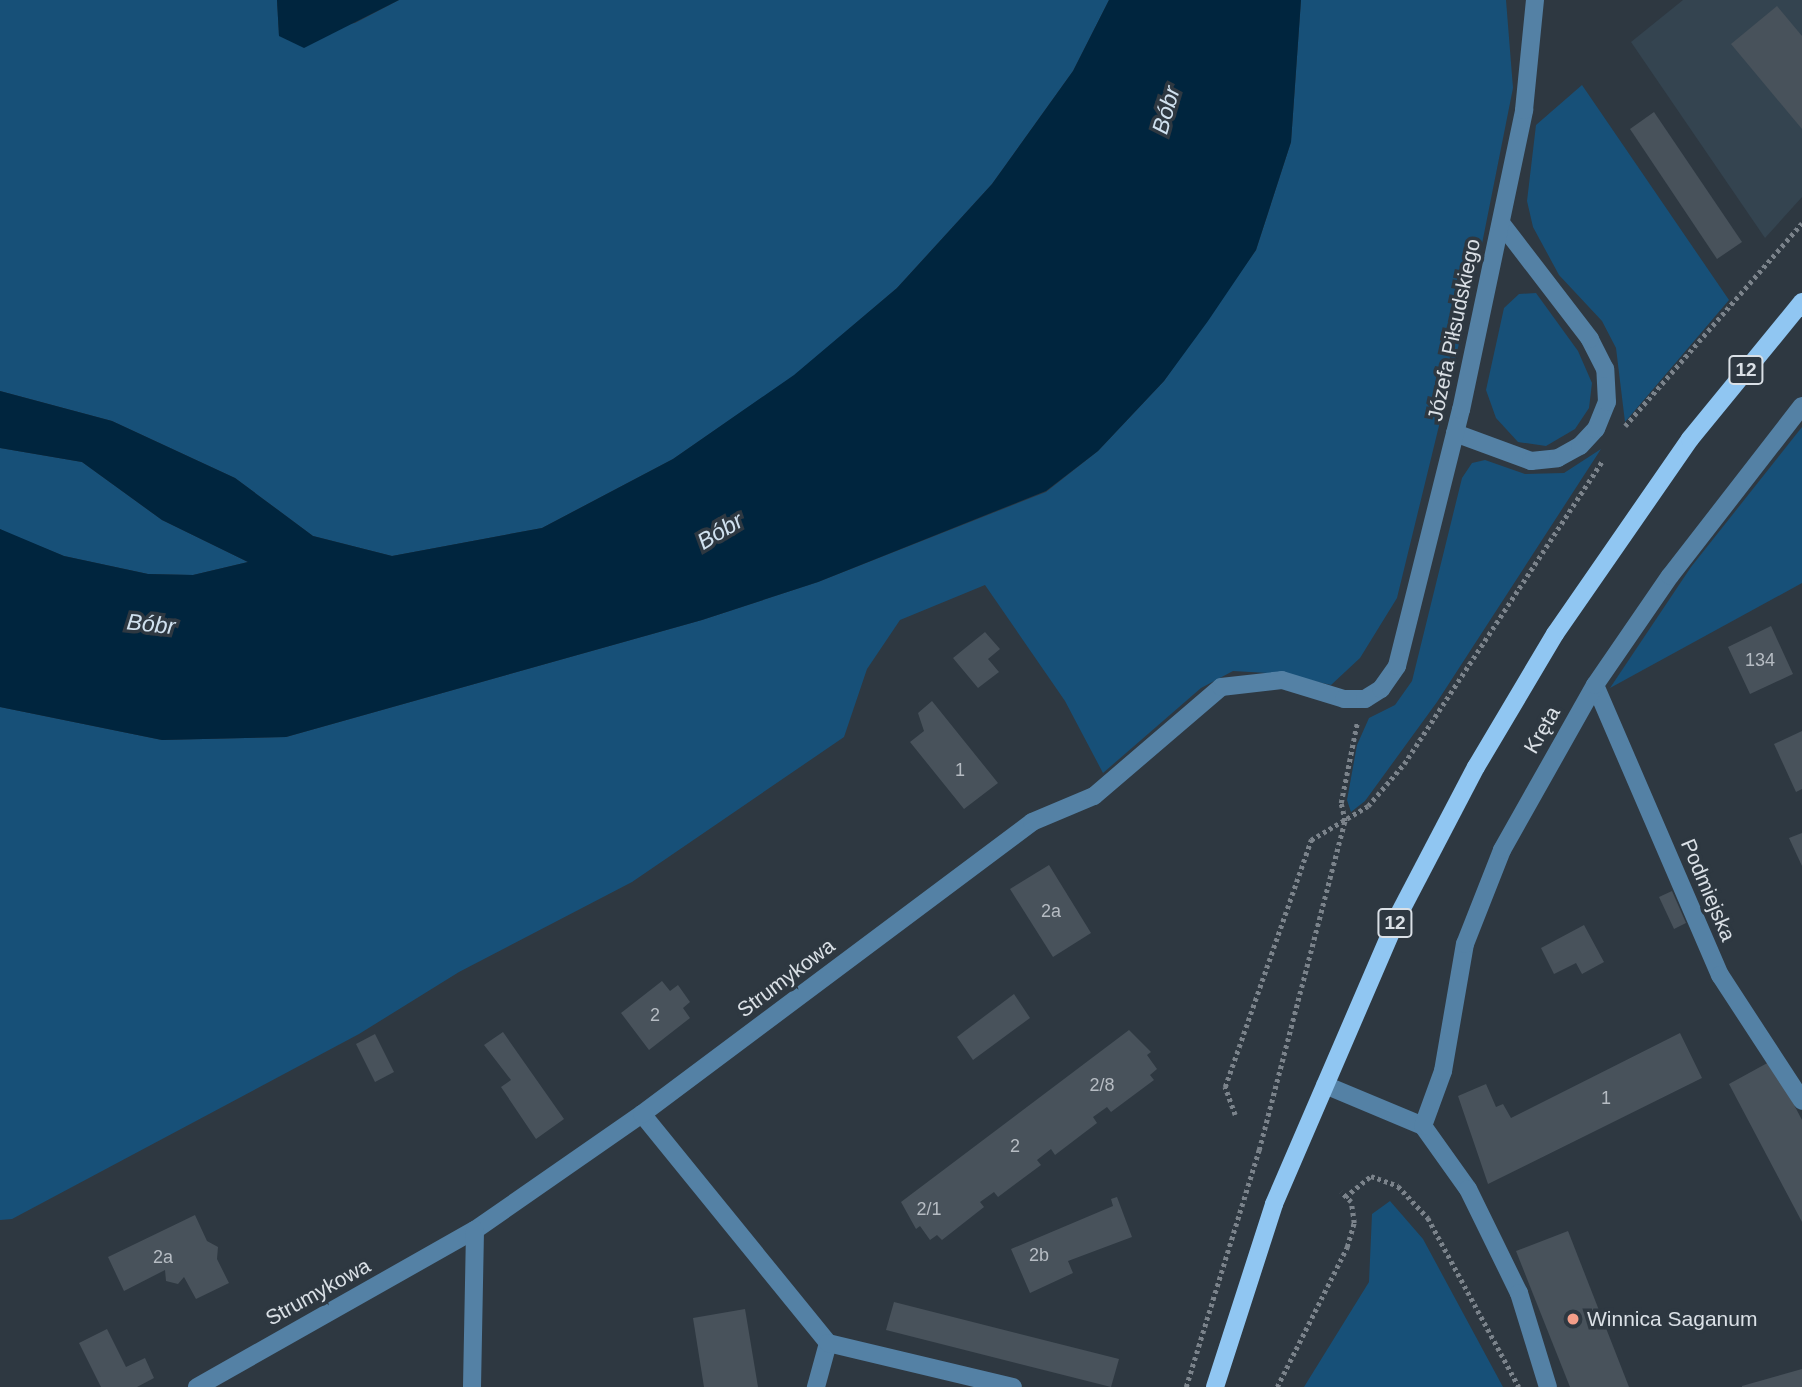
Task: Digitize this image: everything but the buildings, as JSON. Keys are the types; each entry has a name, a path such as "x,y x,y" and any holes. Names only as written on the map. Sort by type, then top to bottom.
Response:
{"main road":[{"name":"12","path":"1215,1387 1274,1204 1398,916 1476,767 1555,634 1690,439 1802,302"}],"street":[{"name":"Józefa Piłsudskiego","path":"1365,699 1381,690 1397,666 1455,433 1524,110 1535,0"},
{"path":"1455,433 1531,461 1558,458 1580,446 1596,429 1607,401 1605,369 1590,339 1501,223"},
{"name":"Kręta","path":"1423,1126 1443,1071 1465,944 1502,850 1595,685 1670,576 1802,406"},
{"name":"Strumykowa","path":"197,1387 475,1230 642,1114 1032,822 1094,796 1221,687 1282,680 1344,699 1365,699"},
{"name":"Podmiejska","path":"1595,685 1720,975 1802,1101"},
{"path":"1325,1085 1423,1126 1468,1189 1518,1293 1548,1387"},
{"path":"642,1114 828,1343 1013,1387"},
{"path":"472,1387 475,1230"},
{"path":"816,1387 828,1343"}],"path":[{"path":"1618,438 1802,223"},
{"path":"1235,1115 1225,1087 1311,841 1368,806 1404,764 1610,449"},
{"path":"1186,1387 1243,1189 1259,1150 1345,821 1341,803 1365,699"},
{"path":"1277,1387 1347,1247 1354,1223 1351,1202 1343,1195 1371,1176 1398,1186 1428,1217 1519,1387"}],"shaded area":[{"path":"0,0 277,0 279,35 355,23 399,0 1109,0 1073,71 992,184 897,288 795,375 673,459 542,528 392,556 313,536 235,478 112,421 0,391"},
{"path":"1301,0 1506,0 1513,88 1476,274 1397,598 1360,658 1331,685 1283,674 1233,671 1201,688 1103,773 1065,701 985,585 900,620 867,669 844,737 632,882 459,972 359,1034 12,1219 0,1220 0,707 162,740 286,737 702,620 818,582 1046,492 1098,451 1164,381 1256,250 1291,142"},
{"path":"1683,0 1802,0 1802,197 1765,238 1631,42"},
{"path":"1582,85 1729,300 1625,422 1616,348 1602,321 1559,275 1533,227 1527,201 1536,125"},
{"path":"1536,293 1578,351 1592,383 1589,408 1575,429 1546,446 1518,442 1496,418 1486,390 1504,308 1519,294"},
{"path":"1802,427 1802,583 1610,688 1691,567"},
{"path":"0,448 82,462 162,520 248,562 193,575 148,574 64,556 9,534 0,529"},
{"path":"1601,449 1437,702 1365,801 1351,812 1347,800 1357,745 1369,718 1395,705 1412,681 1462,478 1472,463 1485,460 1525,474 1564,473"},
{"path":"1390,1201 1423,1239 1503,1387 1304,1387 1369,1282 1372,1214"}],"water":[{"path":"277,0 399,0 304,48 279,36"},
{"name":"Bóbr","path":"1109,0 1301,0 1291,142 1256,250 1208,321 1164,381 1098,451 1046,491 818,582 702,620 286,737 162,740 0,707 0,529 64,556 148,574 193,575 248,562 162,520 82,462 0,448 0,391 112,421 235,478 313,536 392,556 542,528 673,459 794,375 897,288 992,184 1073,71"}],"place":[{"name":"Winnica Saganum","path":"1573,1319"}]}
